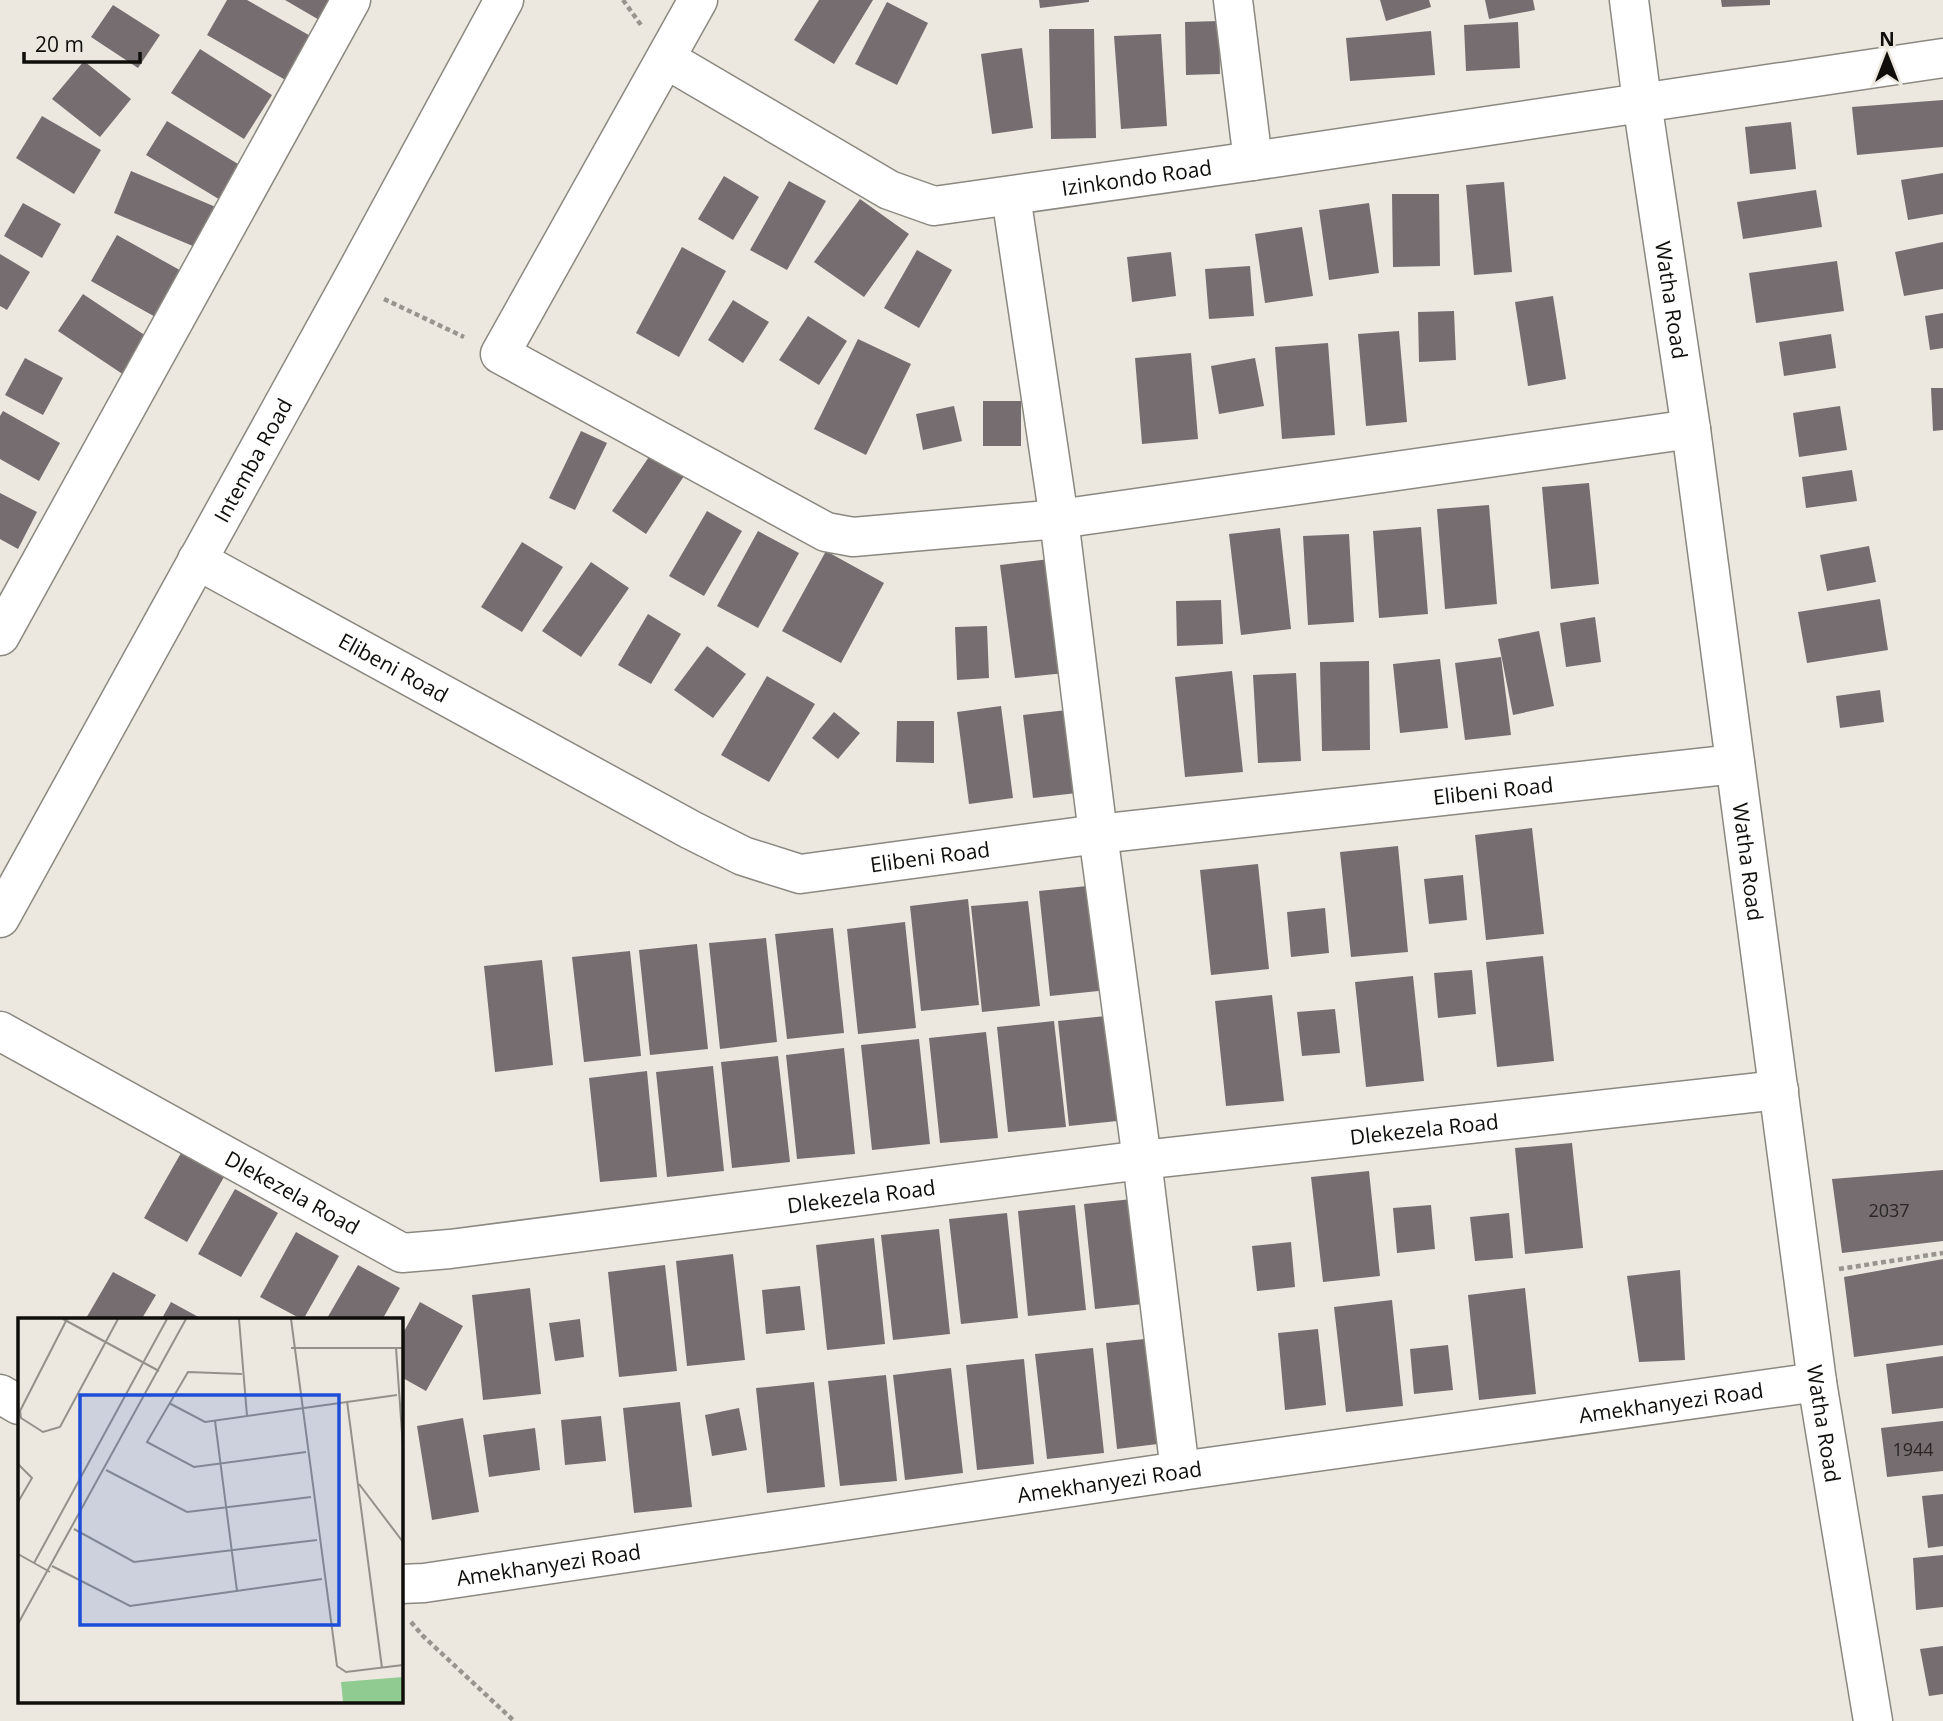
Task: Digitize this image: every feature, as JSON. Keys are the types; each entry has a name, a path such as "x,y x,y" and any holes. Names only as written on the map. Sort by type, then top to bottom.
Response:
{"street":[{"path":"0,636 351,0"},
{"name":"Intemba Road","path":"0,918 504,0"},
{"path":"698,0 500,354 826,532 853,537 1059,519 1691,429"},
{"path":"1233,0 1253,161"},
{"name":"Watha Road","path":"1629,0 1691,429 1817,1382 1873,1721"},
{"name":"Izinkondo Road","path":"666,60 889,190 934,206 1943,58"},
{"path":"1011,195 1059,519 1180,1471"},
{"name":"Elibeni Road","path":"197,560 691,830 743,856 800,874 1098,834 1735,764"},
{"name":"Dlekezela Road","path":"0,1031 402,1252 450,1249 1142,1160 1779,1090"},
{"name":"Amekhanyezi Road","path":"404,1602 424,1583 1180,1471 1817,1382"},
{"path":"0,1394 18,1404"}],"path":[{"path":"350,284 500,354"},
{"path":"1804,1274 1943,1253"},
{"path":"404,1602 423,1636 514,1721"}],"building":[{"path":"227,0 247,0 314,38 289,82 207,35"},
{"path":"285,0 334,0 321,21"},
{"path":"819,0 873,0 834,64 794,40"},
{"path":"1039,0 1089,0 1089,2 1040,8"},
{"path":"1380,0 1429,0 1431,7 1386,21"},
{"path":"1485,0 1533,0 1535,10 1489,19"},
{"path":"1721,0 1770,0 1770,5 1722,7"},
{"path":"887,2 928,23 897,85 855,64"},
{"path":"113,5 160,35 138,68 91,37"},
{"path":"1219,21 1220,74 1186,75 1185,22"},
{"path":"1518,22 1520,68 1466,71 1464,25"},
{"path":"1049,29 1094,29 1096,138 1051,139"},
{"path":"1431,31 1435,75 1350,81 1346,38"},
{"path":"1161,34 1167,126 1121,129 1114,36"},
{"path":"1022,48 1033,128 992,134 981,54"},
{"path":"200,49 272,95 244,139 171,93"},
{"path":"84,61 131,99 100,137 52,99"},
{"path":"1943,100 1943,147 1857,155 1852,107"},
{"path":"42,116 101,150 74,194 16,158"},
{"path":"167,121 243,167 222,201 146,155"},
{"path":"1791,122 1796,169 1750,174 1745,127"},
{"path":"131,171 218,208 200,249 114,213"},
{"path":"1943,173 1943,214 1908,220 1901,180"},
{"path":"724,176 759,197 733,240 698,219"},
{"path":"789,181 826,201 787,270 750,250"},
{"path":"1504,182 1512,272 1474,275 1466,185"},
{"path":"1816,190 1822,227 1743,239 1737,202"},
{"path":"1392,194 1439,194 1440,266 1393,267"},
{"path":"860,199 909,234 864,297 814,262"},
{"path":"23,203 61,224 42,258 4,236"},
{"path":"1369,203 1379,273 1329,280 1319,210"},
{"path":"1302,227 1313,296 1265,303 1255,234"},
{"path":"117,235 185,273 159,319 91,281"},
{"path":"1943,242 1943,289 1904,296 1895,252"},
{"path":"682,247 726,271 679,357 636,333"},
{"path":"917,250 952,270 919,328 884,308"},
{"path":"1171,252 1176,296 1132,302 1127,257"},
{"path":"0,254 30,272 7,310 0,306"},
{"path":"1837,261 1844,311 1756,323 1749,273"},
{"path":"1250,266 1254,316 1209,319 1205,269"},
{"path":"83,294 155,342 130,379 58,331"},
{"path":"1553,296 1566,379 1528,386 1515,302"},
{"path":"733,300 769,322 743,363 708,340"},
{"path":"1454,311 1456,360 1419,362 1418,312"},
{"path":"1943,313 1943,348 1930,350 1925,316"},
{"path":"808,316 847,341 819,385 779,360"},
{"path":"1399,331 1407,422 1366,426 1358,334"},
{"path":"1831,334 1836,368 1784,376 1779,342"},
{"path":"858,339 911,364 866,455 814,429"},
{"path":"1328,343 1335,435 1282,439 1275,347"},
{"path":"1191,353 1198,439 1142,444 1135,358"},
{"path":"25,358 63,378 43,415 5,395"},
{"path":"1255,358 1264,406 1219,414 1211,366"},
{"path":"1931,388 1943,388 1943,430 1933,431"},
{"path":"983,401 1021,401 1021,446 983,446"},
{"path":"954,406 962,441 923,450 916,414"},
{"path":"1840,406 1847,450 1799,457 1793,413"},
{"path":"3,411 60,443 39,481 0,459 0,416"},
{"path":"581,431 607,443 575,510 549,498"},
{"path":"653,451 686,473 646,534 612,511"},
{"path":"1852,470 1857,501 1806,508 1802,477"},
{"path":"1589,483 1599,584 1551,589 1542,487"},
{"path":"0,493 37,512 18,549 0,539"},
{"path":"1489,505 1497,604 1445,609 1437,509"},
{"path":"707,511 742,531 704,596 669,576"},
{"path":"1421,527 1428,614 1379,618 1373,531"},
{"path":"1280,528 1291,629 1241,635 1229,534"},
{"path":"758,531 799,553 758,628 717,606"},
{"path":"1349,534 1354,622 1308,625 1303,536"},
{"path":"522,542 563,567 522,632 481,607"},
{"path":"1869,546 1876,582 1827,591 1820,555"},
{"path":"826,551 884,583 841,663 782,631"},
{"path":"1050,559 1065,673 1015,678 1000,565"},
{"path":"591,562 629,588 581,657 542,631"},
{"path":"1880,599 1888,650 1807,663 1798,612"},
{"path":"1221,600 1223,644 1177,646 1176,601"},
{"path":"648,614 681,634 651,684 618,665"},
{"path":"1595,617 1601,662 1566,667 1560,623"},
{"path":"987,626 989,678 957,680 955,627"},
{"path":"1539,631 1554,706 1513,715 1498,639"},
{"path":"707,646 746,674 713,718 674,690"},
{"path":"1501,657 1511,735 1465,740 1455,663"},
{"path":"1440,659 1448,728 1400,733 1393,664"},
{"path":"1369,661 1370,750 1322,751 1320,662"},
{"path":"1232,671 1243,772 1185,777 1175,677"},
{"path":"1296,673 1301,761 1258,763 1253,675"},
{"path":"767,676 815,704 769,782 721,755"},
{"path":"1880,690 1884,722 1840,728 1836,696"},
{"path":"1001,706 1013,798 969,804 957,712"},
{"path":"1067,710 1077,793 1033,798 1023,715"},
{"path":"834,712 860,733 838,759 812,738"},
{"path":"897,721 934,721 934,763 896,762"},
{"path":"1532,828 1544,934 1486,940 1475,835"},
{"path":"1398,846 1408,952 1351,957 1340,852"},
{"path":"1258,864 1269,969 1211,975 1200,870"},
{"path":"1463,875 1467,920 1429,924 1424,879"},
{"path":"1097,885 1108,990 1050,996 1039,891"},
{"path":"968,899 979,1005 921,1011 910,906"},
{"path":"1028,901 1040,1006 982,1012 971,906"},
{"path":"1325,908 1329,953 1291,957 1287,912"},
{"path":"905,922 916,1028 858,1034 847,929"},
{"path":"833,928 844,1033 787,1039 775,934"},
{"path":"766,938 777,1042 720,1049 709,943"},
{"path":"697,944 708,1049 650,1055 639,950"},
{"path":"630,951 641,1056 584,1062 572,957"},
{"path":"1543,956 1554,1061 1497,1067 1486,962"},
{"path":"542,960 553,1065 495,1072 484,966"},
{"path":"1472,970 1476,1014 1438,1018 1434,973"},
{"path":"1413,976 1424,1081 1366,1087 1355,982"},
{"path":"1272,995 1284,1101 1226,1106 1215,1001"},
{"path":"1335,1009 1340,1053 1302,1056 1297,1012"},
{"path":"1115,1015 1127,1120 1069,1126 1058,1021"},
{"path":"1054,1021 1066,1127 1008,1132 997,1027"},
{"path":"986,1032 998,1138 940,1143 929,1038"},
{"path":"919,1039 930,1144 872,1150 861,1045"},
{"path":"844,1048 855,1154 797,1159 786,1055"},
{"path":"778,1056 790,1162 732,1168 721,1062"},
{"path":"713,1066 724,1171 667,1177 656,1072"},
{"path":"647,1071 657,1177 600,1182 589,1078"},
{"path":"1572,1143 1583,1248 1525,1254 1515,1148"},
{"path":"181,1153 224,1177 187,1242 144,1218"},
{"path":"1943,1170 1943,1241 1842,1253 1832,1179"},
{"path":"1369,1171 1380,1276 1323,1282 1311,1177"},
{"path":"235,1189 278,1213 241,1277 198,1254"},
{"path":"1142,1198 1153,1303 1095,1309 1084,1204"},
{"path":"1075,1205 1086,1310 1028,1316 1018,1211"},
{"path":"1431,1205 1435,1249 1397,1253 1393,1208"},
{"path":"1007,1213 1018,1318 961,1324 949,1219"},
{"path":"1509,1213 1513,1258 1475,1261 1470,1217"},
{"path":"939,1229 950,1334 893,1340 881,1235"},
{"path":"296,1232 339,1256 304,1318 260,1297"},
{"path":"874,1238 885,1344 827,1350 816,1245"},
{"path":"1291,1242 1295,1287 1257,1291 1252,1246"},
{"path":"733,1254 745,1360 687,1366 676,1261"},
{"path":"1943,1259 1943,1345 1854,1357 1844,1277"},
{"path":"358,1265 400,1288 383,1318 327,1318"},
{"path":"665,1265 677,1371 619,1377 608,1272"},
{"path":"1680,1270 1685,1360 1639,1362 1627,1276"},
{"path":"113,1272 156,1295 142,1318 86,1318"},
{"path":"800,1286 805,1330 766,1334 762,1290"},
{"path":"530,1288 541,1394 483,1400 472,1295"},
{"path":"1525,1288 1536,1394 1479,1400 1468,1295"},
{"path":"1392,1300 1403,1406 1346,1412 1334,1307"},
{"path":"171,1302 200,1318 162,1318"},
{"path":"420,1302 463,1326 426,1391 402,1378 402,1335"},
{"path":"580,1319 584,1357 555,1361 549,1323"},
{"path":"1318,1329 1326,1405 1285,1410 1278,1333"},
{"path":"1164,1337 1174,1442 1117,1449 1106,1343"},
{"path":"1448,1345 1453,1390 1414,1394 1410,1349"},
{"path":"1093,1348 1104,1453 1047,1459 1035,1354"},
{"path":"1943,1356 1943,1408 1892,1414 1886,1364"},
{"path":"1024,1359 1034,1464 977,1470 966,1365"},
{"path":"951,1368 963,1473 905,1480 893,1375"},
{"path":"886,1375 897,1481 840,1486 828,1381"},
{"path":"814,1382 825,1487 767,1493 756,1388"},
{"path":"680,1402 692,1507 634,1513 623,1408"},
{"path":"739,1408 747,1450 712,1456 705,1415"},
{"path":"601,1416 606,1461 565,1465 561,1420"},
{"path":"463,1418 479,1512 432,1520 417,1426"},
{"path":"1943,1421 1943,1471 1887,1477 1881,1428"},
{"path":"535,1428 540,1470 489,1477 483,1435"},
{"path":"1943,1494 1943,1546 1928,1548 1922,1496"},
{"path":"1943,1555 1943,1607 1916,1610 1913,1558"},
{"path":"1943,1646 1943,1694 1929,1696 1920,1649"}]}
